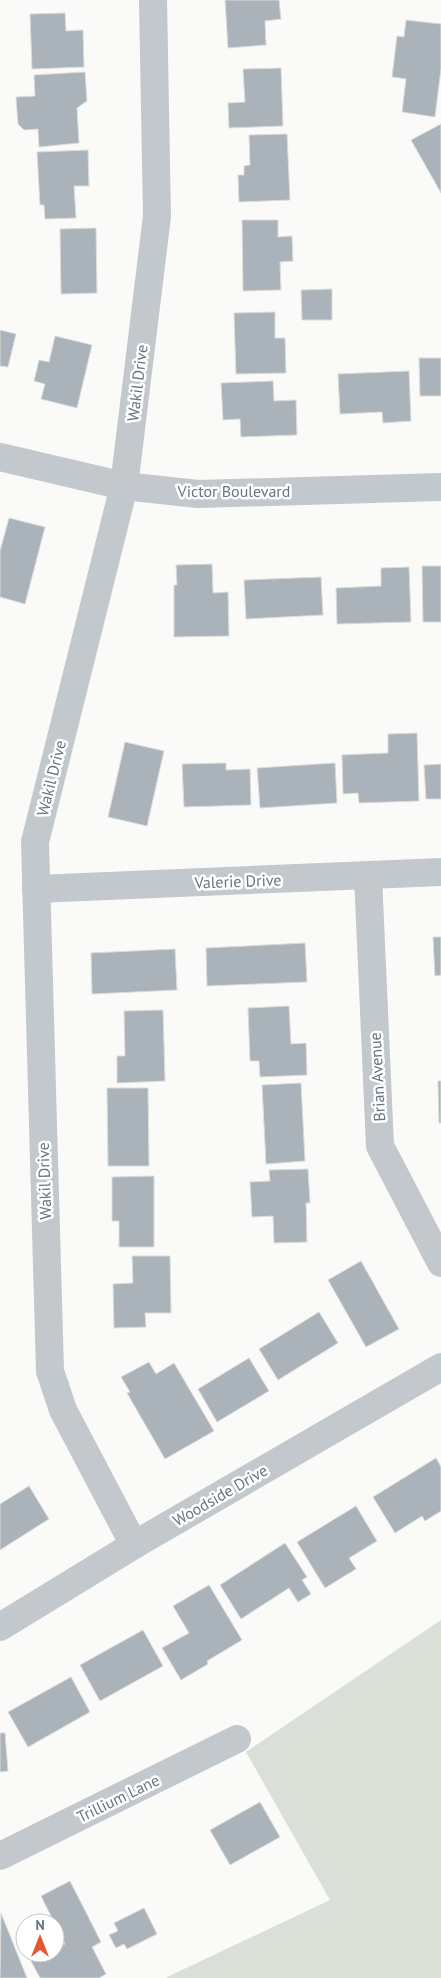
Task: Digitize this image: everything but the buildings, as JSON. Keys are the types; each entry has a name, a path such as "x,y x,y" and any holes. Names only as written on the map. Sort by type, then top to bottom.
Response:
{"street":[{"name":"Wakil Drive","path":"134,1545 63,1410 50,1371 35,842 124,486 157,216 153,0"},
{"name":"Victor Boulevard","path":"0,457 124,486 198,494 441,487"},
{"name":"Valerie Drive","path":"36,889 441,872"},
{"name":"Brian Avenue","path":"368,876 380,1146 441,1263"},
{"name":"Woodside Drive","path":"0,1626 134,1545 441,1367"},
{"name":"Trillium Lane","path":"0,1856 236,1739"}],"shaded area":[{"path":"441,1620 441,1978 165,1978 330,1900 246,1752"}]}
